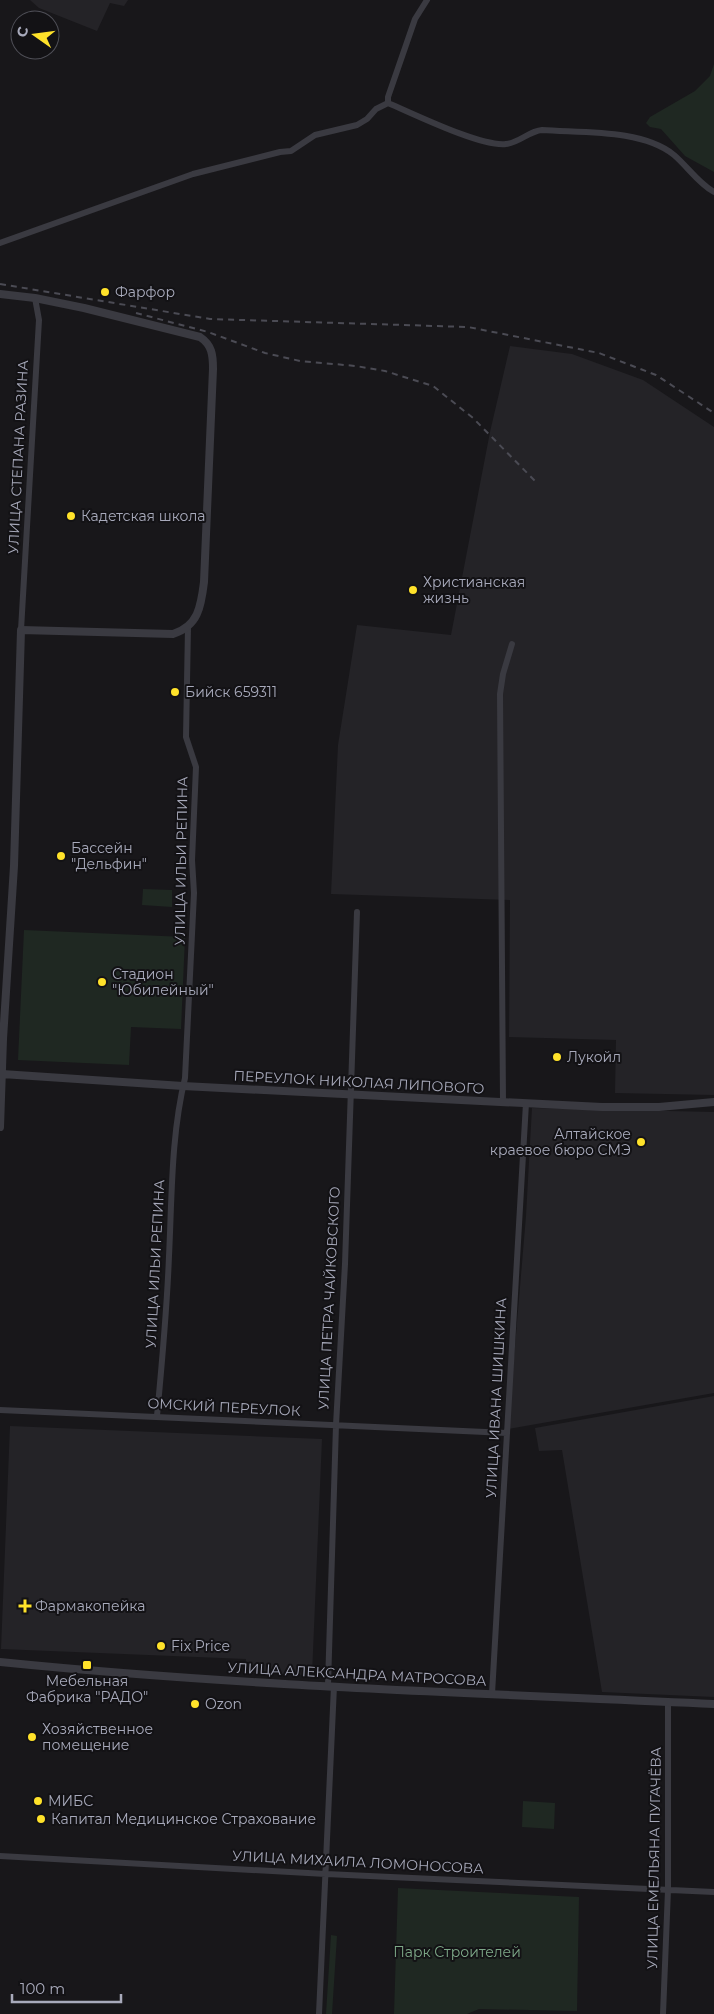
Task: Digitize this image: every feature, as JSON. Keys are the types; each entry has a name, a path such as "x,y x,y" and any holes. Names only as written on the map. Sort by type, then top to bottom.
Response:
{"street":[{"path":"388,103 388,97 416,19 427,0"},
{"path":"0,243 192,174 280,152 291,151 311,136 362,123 376,109 388,103 475,139 499,144 513,142 537,130 621,135 649,142 674,155 705,187 714,192"},
{"path":"0,294 35,298"},
{"name":"УЛИЦА ИЛЬИ РЕПИНА","path":"35,298 193,335 207,342 212,354 213,378 204,582 198,612 188,627 186,737 196,767 192,860 194,893 183,1086 180,1097 172,1174 166,1312 157,1416"},
{"name":"УЛИЦА СТЕПАНА РАЗИНА","path":"0,1127 14,866 21,630 39,320 35,298"},
{"path":"21,630 173,634 188,627"},
{"path":"503,1102 500,712 503,674 512,644"},
{"name":"УЛИЦА ПЕТРА ЧАЙКОВСКОГО","path":"319,2014 326,1874 336,1425 345,1264 357,912"},
{"name":"ПЕРЕУЛОК НИКОЛАЯ ЛИПОВОГО","path":"2,1074 183,1086 648,1108 714,1102"},
{"name":"УЛИЦА ИВАНА ШИШКИНА","path":"492,1694 526,1103"},
{"name":"ОМСКИЙ ПЕРЕУЛОК","path":"0,1410 506,1433"},
{"name":"УЛИЦА АЛЕКСАНДРА МАТРОСОВА","path":"0,1662 123,1674 714,1704"},
{"name":"УЛИЦА ЕМЕЛЬЯНА ПУГАЧЁВА","path":"663,2014 668,1890 668,1702"},
{"name":"УЛИЦА МИХАИЛА ЛОМОНОСОВА","path":"0,1856 326,1874 714,1892"}],"shaded area":[{"path":"30,0 128,0 124,6 110,3 97,31 60,16 60,10 44,10"},
{"path":"510,346 572,354 643,380 714,427 714,1095 615,1093 616,1040 509,1037 510,900 331,894 338,745 357,625 451,635 490,432"},
{"path":"532,1108 714,1112 714,1393 508,1429 526,1216"},
{"path":"714,1396 714,1697 602,1692 562,1450 539,1451 535,1428"},
{"path":"10,1426 322,1439 312,1675 246,1673 246,1659 1,1649"}],"green space":[{"path":"714,64 714,172 685,156 661,129 650,127 646,123 650,117 695,91 710,76"},
{"path":"143,889 172,890 172,907 142,905"},
{"name":"Стадион \"Юбилейный\"","path":"24,930 185,937 181,1029 131,1027 129,1065 18,1060"},
{"path":"523,1801 555,1803 554,1829 522,1827"},
{"name":"Парк Строителей","path":"398,1888 579,1897 577,2011 479,2009 467,2014 394,2014"},
{"path":"331,1935 337,1936 332,2014 326,2014"}],"railway":[{"path":"0,284 210,319 468,327 599,353 656,375 714,413"},
{"path":"136,313 208,332 265,353 300,361 356,366 385,371 433,386 473,418 538,484"}],"place":[{"name":"Фарфор","path":"105,292"},
{"name":"Кадетская школа","path":"71,516"},
{"name":"Христианская жизнь","path":"413,590"},
{"name":"Бийск 659311","path":"175,692"},
{"name":"Бассейн \"Дельфин\"","path":"61,856"},
{"name":"Стадион \"Юбилейный\"","path":"102,982"},
{"name":"Лукойл","path":"557,1057"},
{"name":"Алтайское краевое бюро СМЭ","path":"641,1142"},
{"name":"Фармакопейка","path":"25,1606"},
{"name":"Fix Price","path":"161,1646"},
{"name":"Мебельная Фабрика \"РАДО\"","path":"87,1665"},
{"name":"Ozon","path":"195,1704"},
{"name":"Хозяйственное помещение","path":"32,1737"},
{"name":"МИБС","path":"38,1801"},
{"name":"Капитал Медицинское Страхование","path":"41,1819"}]}
